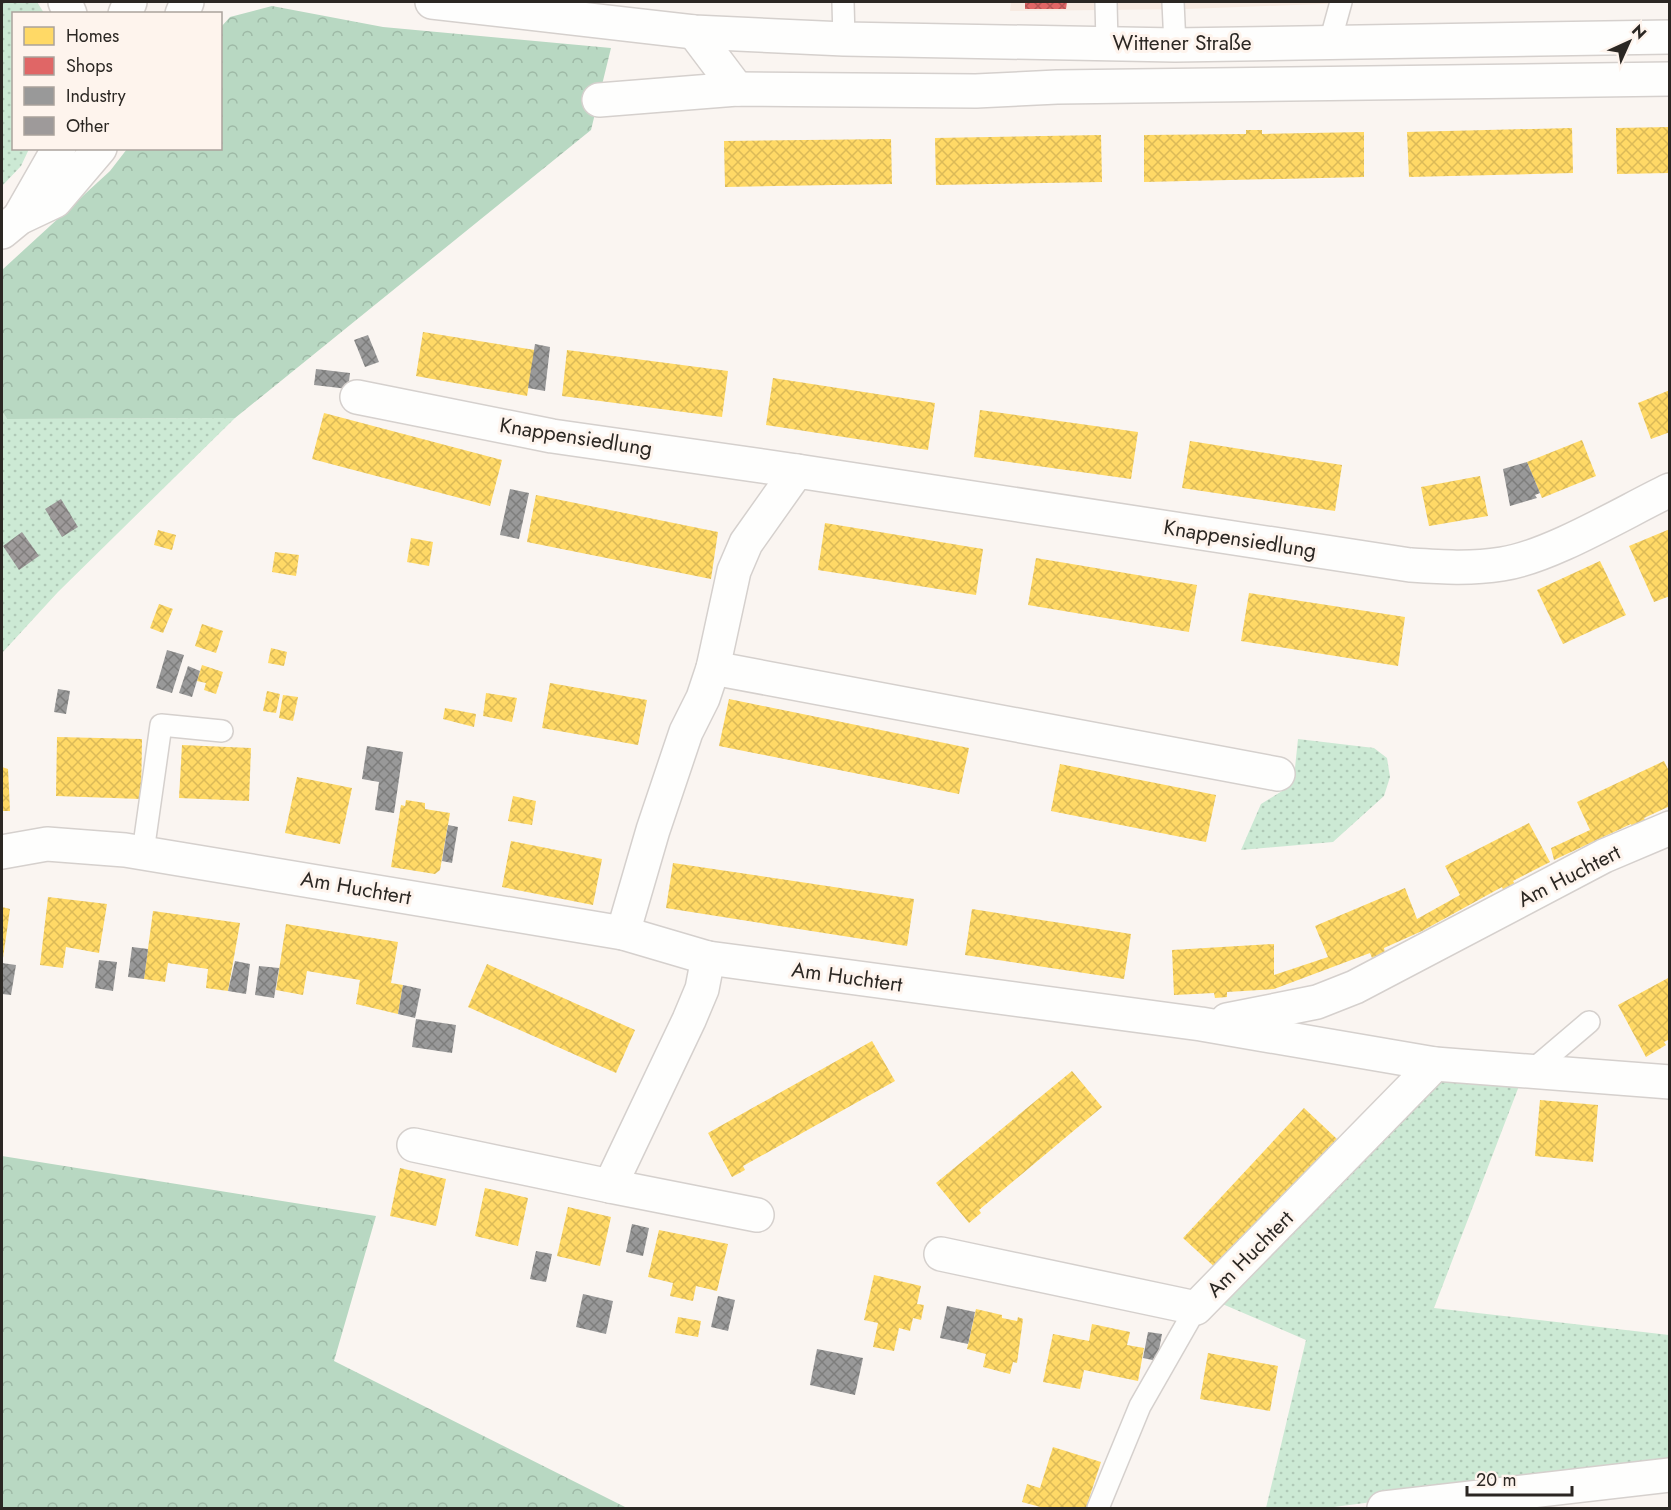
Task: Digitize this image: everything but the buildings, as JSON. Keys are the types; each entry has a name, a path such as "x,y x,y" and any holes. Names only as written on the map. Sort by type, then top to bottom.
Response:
{"street":[{"name":"Wittener Straße","path":"432,2 694,32 844,39 1175,45 1670,37"},
{"path":"694,32 737,89"},
{"name":"Wittener Straße","path":"599,100 737,89 976,91 1068,87 1670,79"},
{"path":"10,225 55,201 98,150"},
{"path":"10,225 53,155"},
{"name":"Knappensiedlung","path":"357,397 552,436 797,471 1410,565 1454,568 1504,564 1544,550 1670,490"},
{"path":"623,933 656,819 686,732 703,698 713,668 734,571 746,543 797,471"},
{"path":"713,668 1278,774"},
{"name":"Am Huchtert","path":"1201,1024 1288,1010 1346,991 1604,856 1670,828"},
{"name":"Am Huchtert","path":"2,852 47,844 142,852 623,933 708,958 1201,1024 1435,1064 1670,1082"},
{"path":"610,1186 689,1020 702,989 708,958"},
{"name":"Am Huchtert","path":"941,1254 1196,1308 1435,1064"},
{"path":"414,1145 757,1215"},
{"path":"1384,1509 1670,1475"}],"lane":[{"path":"843,2 844,39"},
{"path":"1106,2 1107,44"},
{"path":"1173,2 1175,45"},
{"path":"1330,42 1341,2"},
{"path":"142,852 161,725 222,731"},
{"path":"1529,1073 1589,1022"},
{"path":"1098,1509 1140,1406 1196,1308"}],"shaded area":[{"path":"1011,2 1373,2 1187,9 1010,11"}],"green space":[{"path":"2,2 37,2 43,12 12,12 12,150 29,150 21,166 2,186"},
{"path":"272,6 383,27 611,48 591,130 235,418 7,419 2,411 2,270 110,171 126,150 222,150 222,26 230,17"},
{"path":"2,411 7,419 235,418 58,592 2,653"},
{"path":"1298,739 1374,748 1387,758 1390,777 1384,796 1333,842 1241,850 1261,804 1287,788 1295,768"},
{"path":"1438,1081 1519,1086 1434,1308 1669,1335 1669,1464 1326,1508 1266,1508 1306,1340 1220,1303"},
{"path":"2,1156 376,1216 334,1361 627,1508 2,1508"}]}
